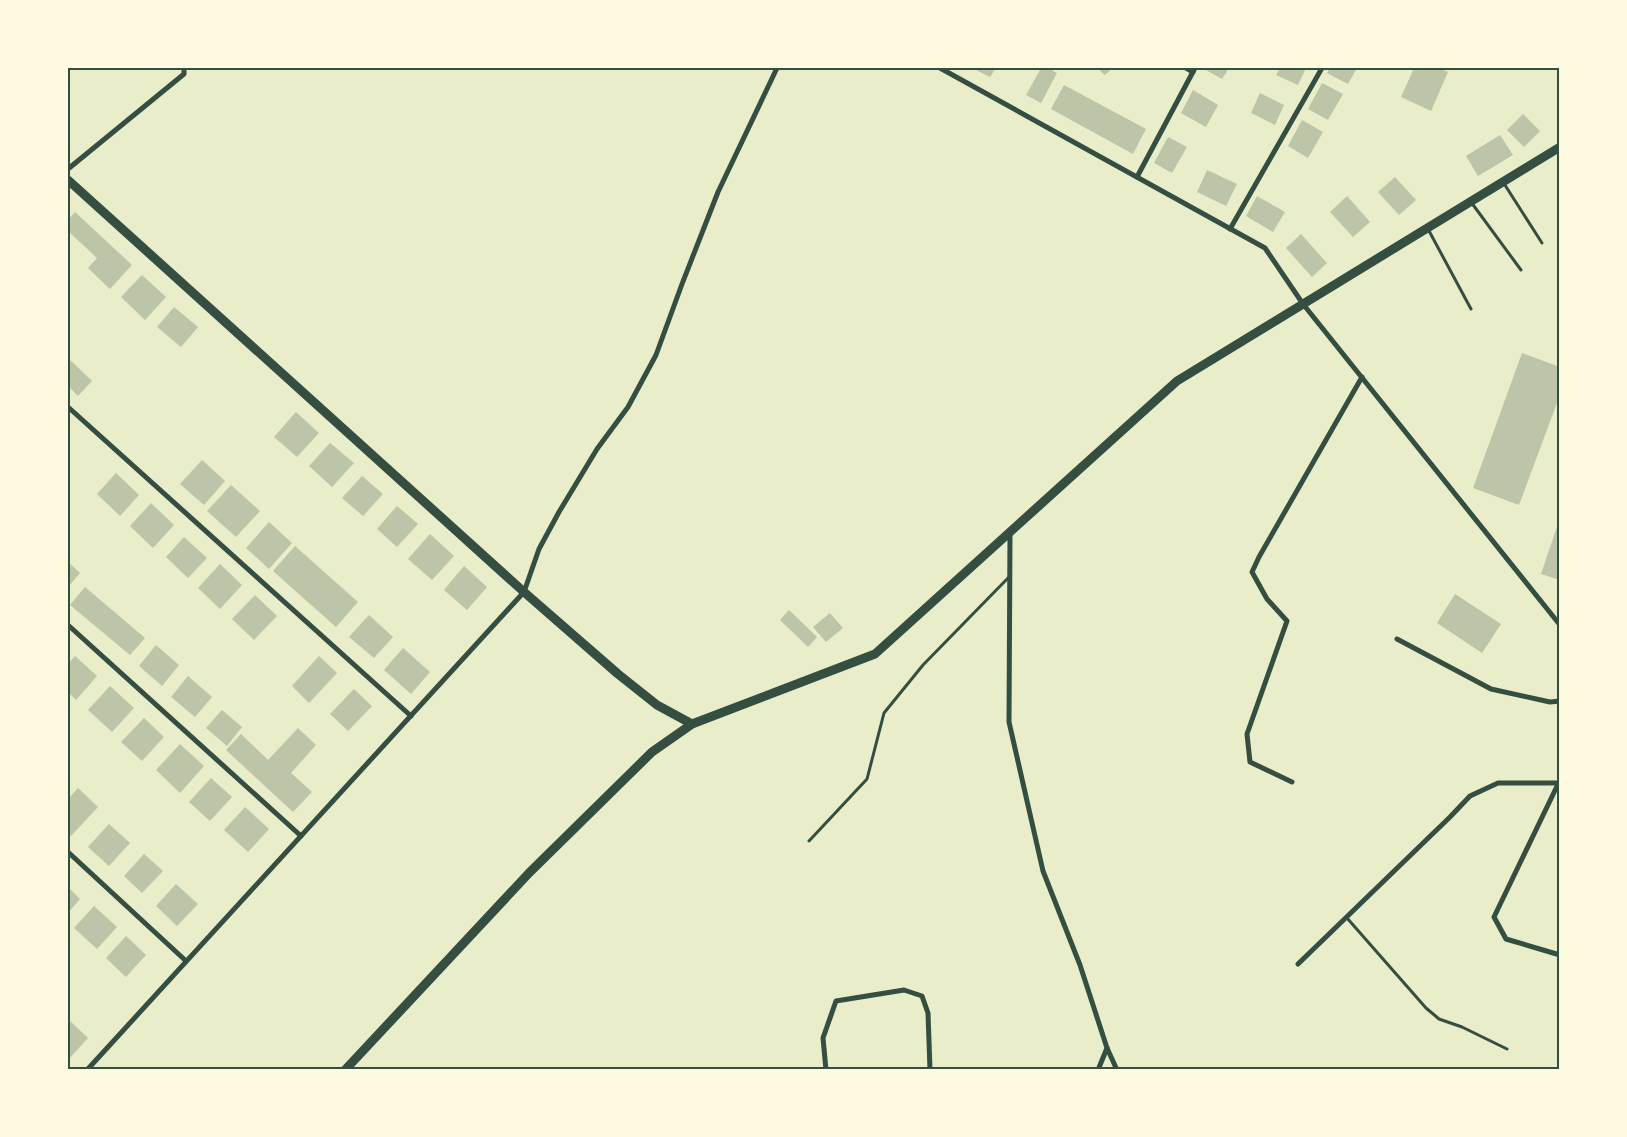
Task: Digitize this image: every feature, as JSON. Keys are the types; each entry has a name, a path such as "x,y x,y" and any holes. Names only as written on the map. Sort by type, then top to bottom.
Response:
{"street":[{"path":"68,170 184,74 184,68"},
{"path":"87,1070 524,592 539,549 559,512 597,449 628,406 656,355 718,192 777,68"},
{"path":"940,68 1265,248 1303,304 1560,625"},
{"path":"1137,177 1194,70 1186,68"},
{"path":"1230,229 1322,68"},
{"path":"345,1070 529,873 652,752 692,724 875,654 1177,382 1560,147"},
{"path":"68,180 524,592 624,679 657,705 692,724"},
{"path":"1292,782 1250,762 1247,734 1287,621 1267,599 1252,572 1259,556 1362,377"},
{"path":"68,407 411,716"},
{"path":"1010,532 1009,722 1043,871 1080,965 1107,1048 1117,1070"},
{"path":"68,624 301,836"},
{"path":"1397,639 1491,689 1550,702 1560,701"},
{"path":"1298,964 1470,796 1498,783 1558,781 1494,917 1506,939 1560,955"},
{"path":"68,852 186,961"},
{"path":"826,1070 823,1038 836,1001 904,990 922,996 928,1013 930,1070"},
{"path":"1098,1070 1107,1048"}],"lane":[{"path":"1503,182 1542,243"},
{"path":"1471,202 1521,270"},
{"path":"1427,228 1471,309"},
{"path":"809,841 867,779 884,713 922,665 1010,577"},
{"path":"1346,918 1417,998 1440,1019 1507,1049"}],"building":[{"path":"972,68 996,68 990,77"},
{"path":"1041,68 1048,68 1057,73 1041,103 1026,95"},
{"path":"1097,68 1113,68 1105,75"},
{"path":"1205,68 1229,68 1222,79"},
{"path":"1280,68 1306,68 1298,85 1276,75"},
{"path":"1330,68 1357,68 1348,84 1327,73"},
{"path":"1414,68 1439,68 1448,72 1431,111 1401,97"},
{"path":"1322,83 1343,94 1328,120 1308,109"},
{"path":"1064,85 1146,129 1133,154 1051,109"},
{"path":"1193,90 1218,105 1206,127 1181,113"},
{"path":"1260,93 1284,105 1275,125 1251,113"},
{"path":"1523,114 1540,131 1524,147 1507,130"},
{"path":"1302,120 1323,132 1308,158 1288,146"},
{"path":"1500,135 1513,155 1478,176 1466,156"},
{"path":"1168,137 1187,147 1172,173 1154,163"},
{"path":"1207,170 1237,184 1226,206 1197,192"},
{"path":"1395,177 1416,200 1399,215 1378,192"},
{"path":"1257,196 1285,212 1273,232 1246,216"},
{"path":"1347,196 1370,222 1353,237 1330,212"},
{"path":"75,212 132,265 110,289 88,268 97,258 68,231 68,220"},
{"path":"1301,234 1327,263 1312,277 1286,248"},
{"path":"142,275 166,297 145,320 121,297"},
{"path":"174,307 198,327 181,347 157,327"},
{"path":"1522,353 1560,367 1560,395 1519,505 1473,488"},
{"path":"68,358 92,381 78,396 68,386"},
{"path":"296,412 319,433 297,457 274,437"},
{"path":"330,443 354,463 332,487 309,466"},
{"path":"202,460 225,481 204,505 180,484"},
{"path":"116,473 139,495 120,516 97,494"},
{"path":"362,476 383,494 363,516 342,498"},
{"path":"231,485 260,511 236,537 207,511"},
{"path":"151,503 174,525 153,548 130,526"},
{"path":"397,506 418,524 397,547 377,529"},
{"path":"1560,518 1560,580 1541,574"},
{"path":"269,522 292,543 269,569 246,548"},
{"path":"430,534 454,556 432,580 408,559"},
{"path":"184,537 207,558 188,578 166,557"},
{"path":"295,546 358,602 336,627 273,571"},
{"path":"68,562 80,573 68,587"},
{"path":"220,564 242,585 220,609 198,588"},
{"path":"464,566 487,587 467,610 444,590"},
{"path":"85,587 145,638 130,655 70,605"},
{"path":"1455,594 1501,624 1482,653 1437,623"},
{"path":"255,595 277,616 254,640 232,619"},
{"path":"789,610 817,637 808,647 780,620"},
{"path":"830,613 843,628 826,642 813,627"},
{"path":"369,615 393,637 374,658 349,637"},
{"path":"156,645 179,665 162,686 139,666"},
{"path":"403,648 430,672 411,694 384,670"},
{"path":"75,656 97,676 76,700 68,692 68,664"},
{"path":"319,656 337,673 309,703 292,686"},
{"path":"188,676 212,697 195,717 171,697"},
{"path":"110,686 134,708 112,732 88,710"},
{"path":"354,689 372,706 348,731 330,714"},
{"path":"222,710 242,727 227,746 206,728"},
{"path":"144,718 164,737 142,761 121,742"},
{"path":"298,728 316,745 291,773 312,792 293,812 226,750 241,734 268,760"},
{"path":"180,744 204,766 180,793 156,770"},
{"path":"211,778 232,797 210,821 189,802"},
{"path":"78,788 98,807 71,836 68,833 68,799"},
{"path":"245,807 269,829 248,852 224,830"},
{"path":"109,824 130,843 109,866 88,847"},
{"path":"144,854 163,871 142,893 124,876"},
{"path":"176,884 198,904 177,926 156,906"},
{"path":"68,887 80,899 68,913"},
{"path":"94,906 117,927 97,949 74,928"},
{"path":"126,936 146,955 126,977 106,958"},
{"path":"68,1019 88,1038 68,1060"}]}
